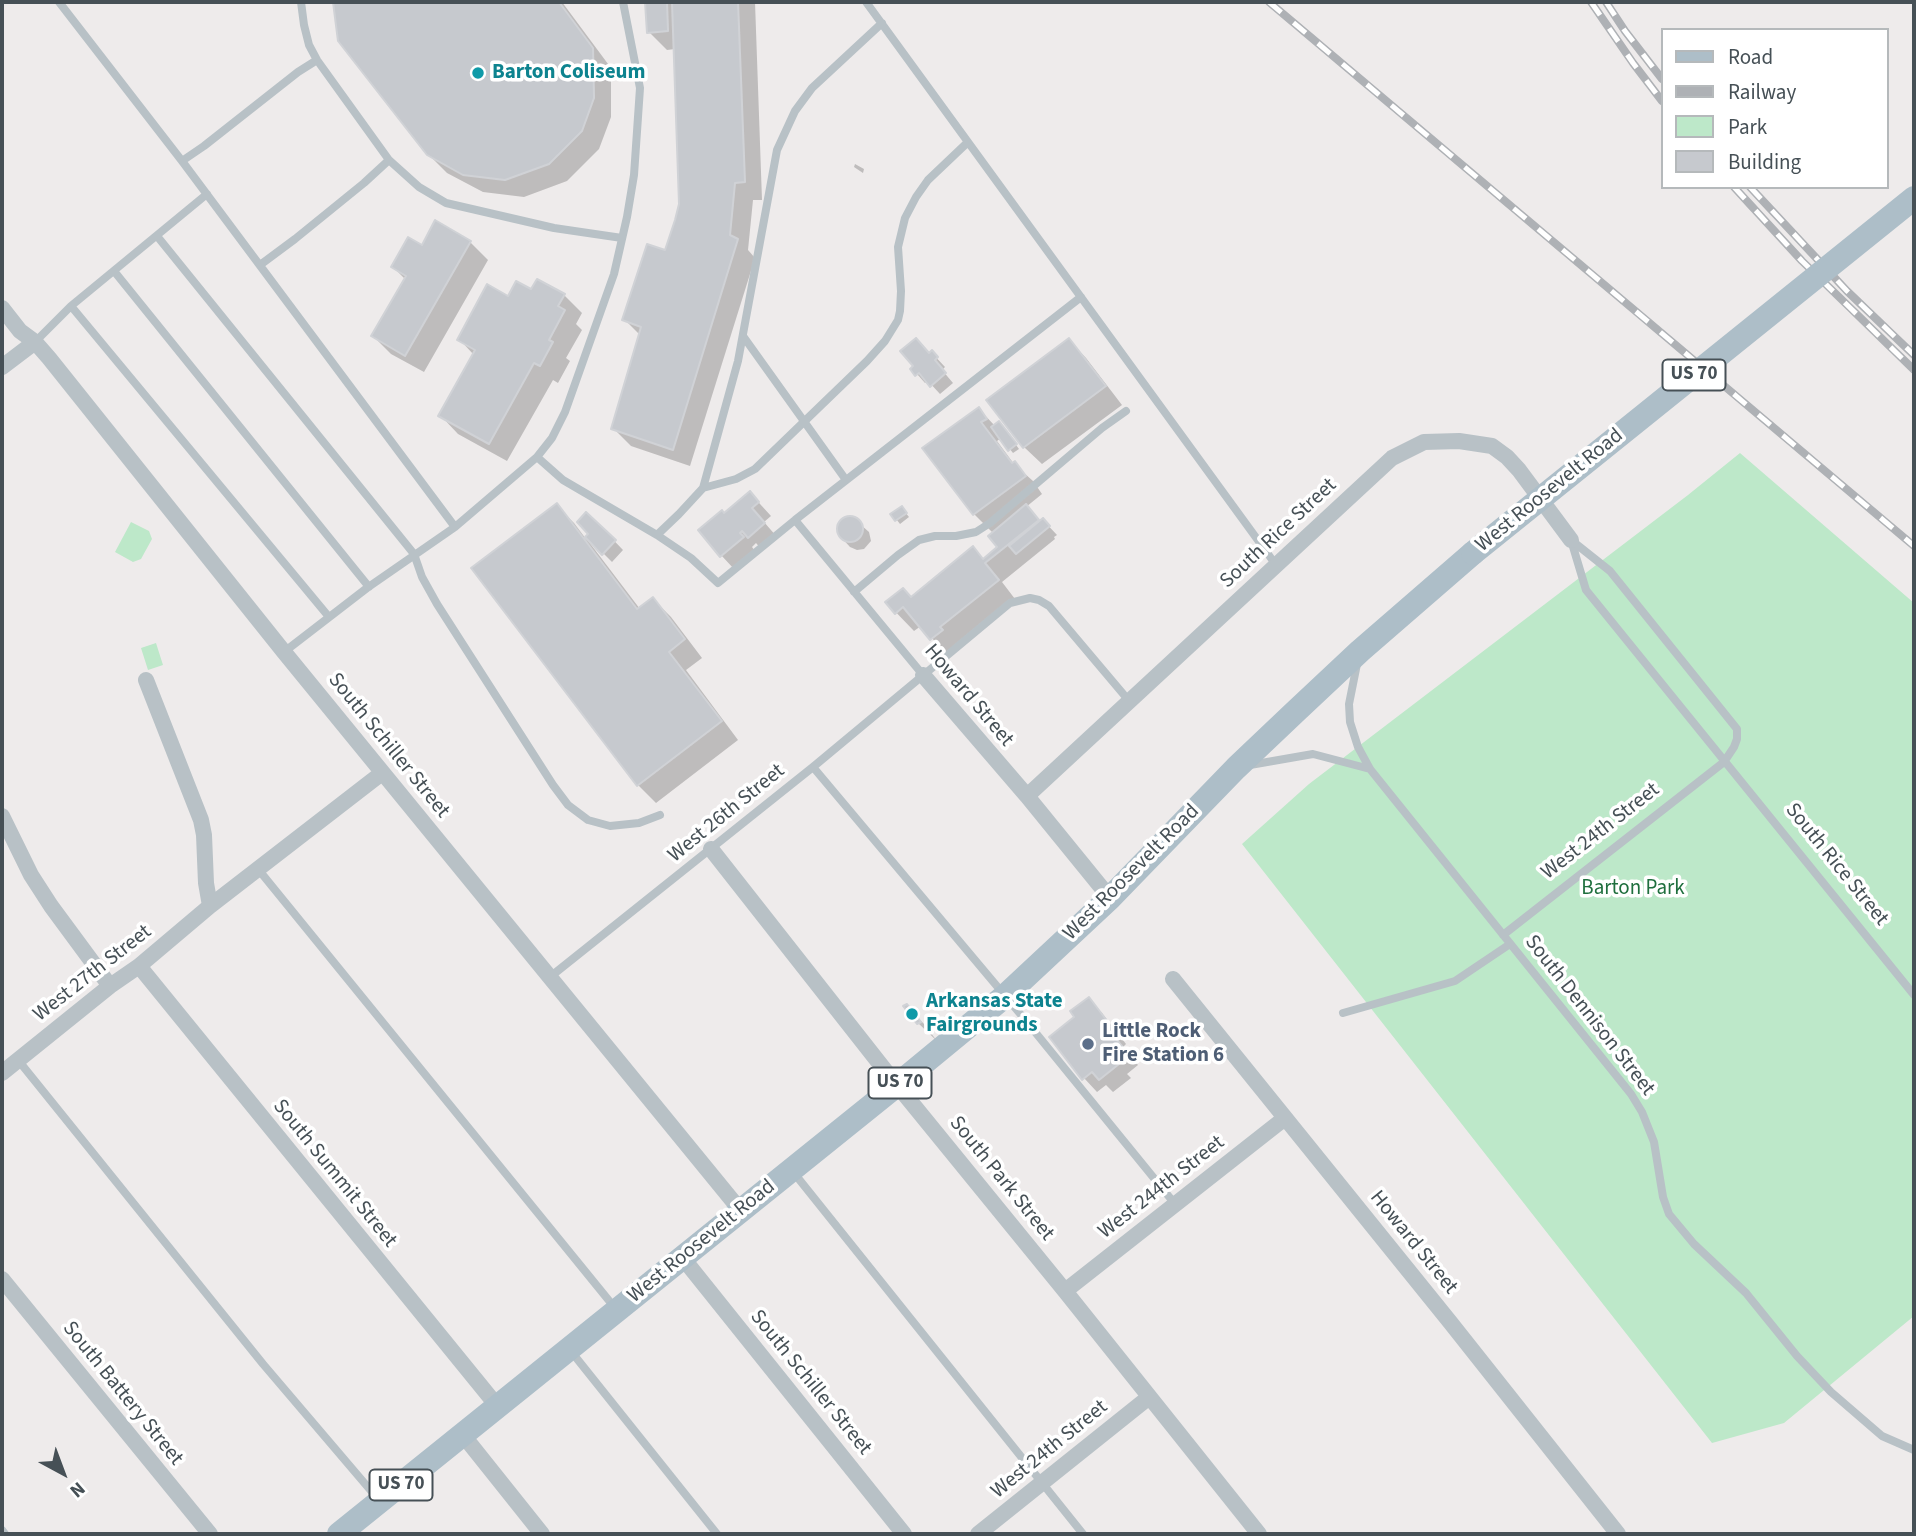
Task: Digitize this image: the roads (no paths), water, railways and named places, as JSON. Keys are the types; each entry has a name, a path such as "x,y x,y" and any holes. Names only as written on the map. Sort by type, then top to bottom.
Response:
{"main road":[{"name":"West Roosevelt Road","path":"339,1534 1005,996 1110,898 1236,768 1360,651 1473,553 1914,198"}],"street":[{"name":"South Schiller Street","path":"2,308 20,331 35,342 382,773 741,1211"},
{"path":"2,367 35,342"},
{"name":"South Rice Street","path":"1027,796 1392,458 1424,442 1459,441 1492,446 1519,470 1571,540"},
{"name":"Howard Street","path":"923,675 1110,898"},
{"path":"146,680 201,820 210,906"},
{"name":"West 27th Street","path":"2,1073 139,966 210,906 382,773"},
{"path":"2,816 31,875 50,905 110,986"},
{"name":"South Park Street","path":"711,849 897,1085 1259,1534"},
{"name":"South Summit Street","path":"139,966 498,1407"},
{"name":"Howard Street","path":"1173,979 1618,1534"},
{"name":"West 244th Street","path":"1065,1291 1285,1118"},
{"name":"South Schiller Street","path":"682,1257 904,1534"},
{"name":"South Battery Street","path":"2,1279 210,1534"},
{"name":"West 24th Street","path":"978,1534 1149,1398"},
{"path":"463,1435 542,1534"}],"lane":[{"path":"59,2 207,194 455,527"},
{"path":"301,2 309,45 317,60 389,160 419,187 446,203 554,228 622,239"},
{"path":"284,652 414,554 455,527 537,457 552,438 565,412 614,274 633,179 640,88 623,2"},
{"path":"866,2 1276,565"},
{"path":"657,535 703,488 743,336 777,150 795,111 812,88 882,23"},
{"path":"182,161 317,60"},
{"path":"703,488 736,479 755,470 867,361 894,329 900,311 898,247 905,218 928,180 968,142"},
{"path":"260,265 335,207 389,160"},
{"path":"35,342 71,306 207,194"},
{"path":"157,236 414,554 422,577 437,604 568,805 588,820 610,826 639,823 660,815"},
{"path":"114,271 369,587"},
{"path":"537,457 563,480 691,558 718,583 1081,297"},
{"path":"71,306 329,617"},
{"path":"743,336 846,480"},
{"path":"854,592 919,540 935,536 956,536 976,531 990,523 1102,428 1126,411"},
{"name":"Howard Street","path":"795,520 923,675"},
{"name":"South Rice Street","path":"1571,540 1587,590 1914,995"},
{"name":"South Rice Street","path":"1571,540 1610,571 1737,729 1734,747 1724,762"},
{"name":"West 26th Street","path":"550,977 813,767 1010,603 1030,598 1049,606 1130,702"},
{"name":"South Dennison Street","path":"1360,651 1349,704 1350,722 1358,747 1370,769 1631,1094 1642,1112 1654,1142 1663,1198 1669,1214 1694,1244 1746,1293 1797,1356 1831,1392 1882,1436 1914,1450"},
{"path":"1236,768 1313,754 1370,769"},
{"name":"West 24th Street","path":"1503,935 1724,762"},
{"path":"813,767 1005,996 1175,1205"},
{"path":"258,869 617,1310"},
{"path":"1343,1013 1455,981 1510,944"},
{"path":"18,1060 263,1364 380,1501"},
{"path":"792,1170 1083,1534"},
{"path":"569,1349 717,1534"},
{"path":"2,1530 5,1534"}],"railway":[{"path":"1269,2 1914,546"},
{"path":"1591,2 1660,98"},
{"path":"1606,2 1660,76"},
{"path":"1736,189 1802,261 1914,370"},
{"path":"1752,189 1847,291 1914,355"}],"place":[{"name":"Barton Coliseum","path":"478,73"},
{"name":"Arkansas State Fairgrounds","path":"912,1014"},
{"name":"Little Rock Fire Station 6","path":"1088,1044"}],"park label":[{"name":"Barton Park","path":"1633,889"}]}
